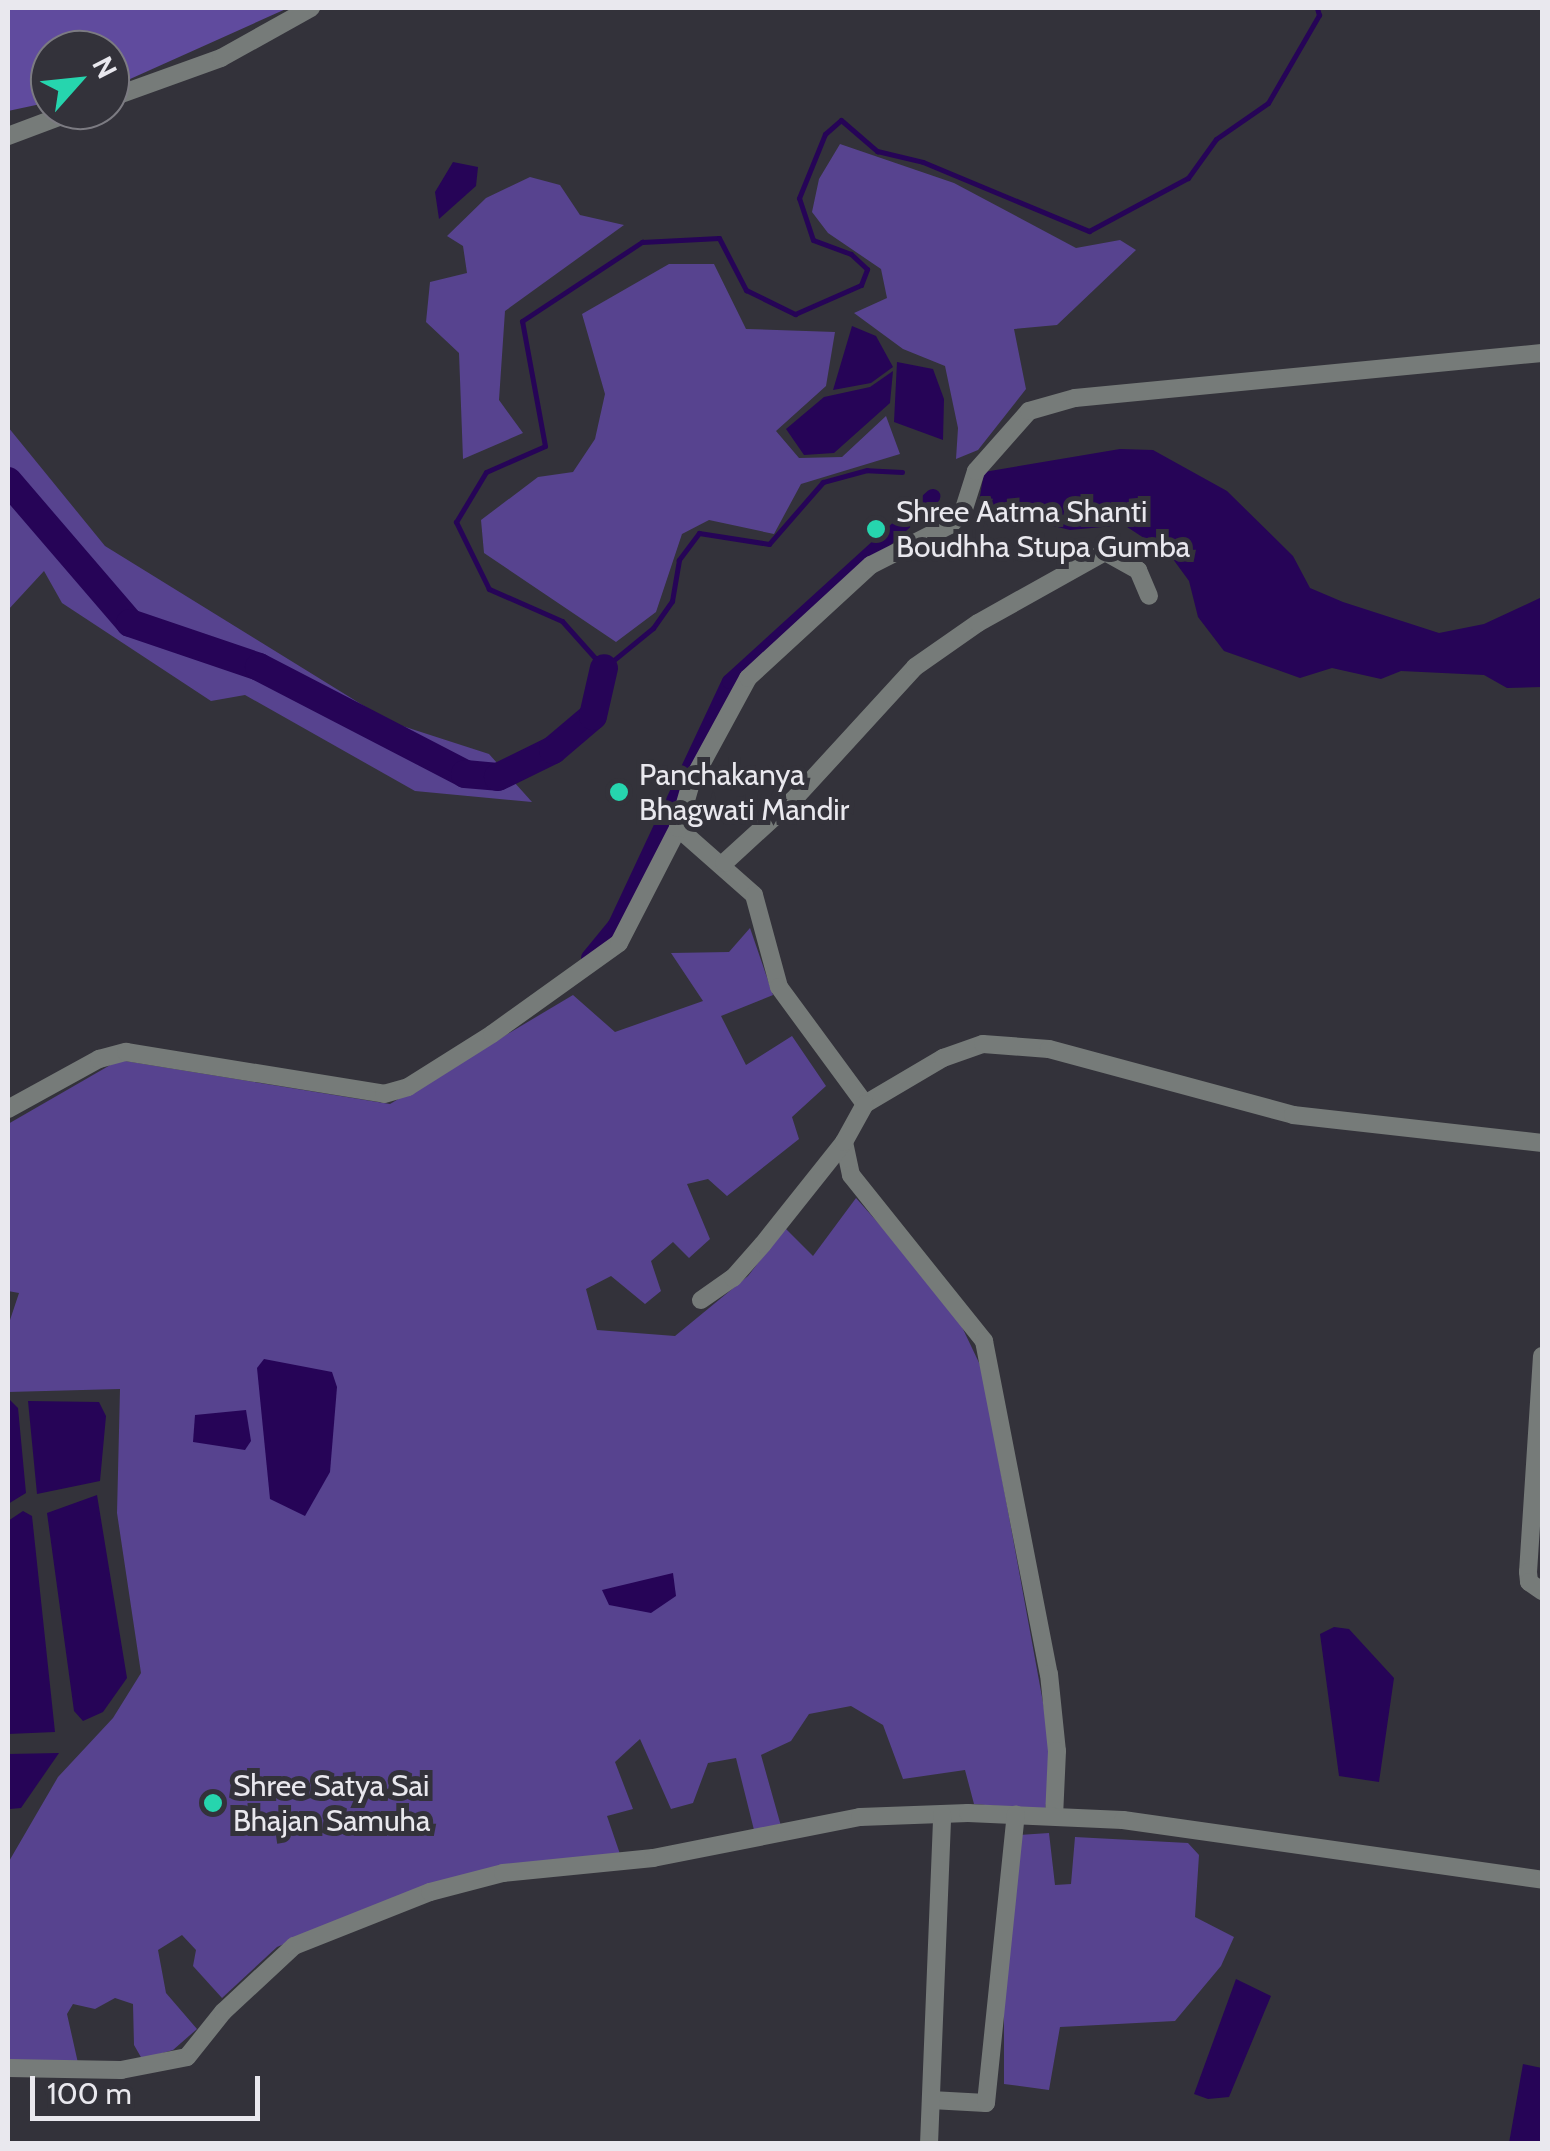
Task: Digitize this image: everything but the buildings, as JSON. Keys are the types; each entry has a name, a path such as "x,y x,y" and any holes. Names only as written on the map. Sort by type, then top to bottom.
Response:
{"street":[{"path":"130,91 220,58 310,8"},
{"path":"8,1108 98,1059 126,1052 360,1094 408,1087 619,943 678,828 691,783 748,678 871,566 950,525 963,512 976,471 1029,411 1093,396 1542,352"},
{"path":"724,863 796,797 915,667 978,623 1105,552 1138,570 1149,596"},
{"path":"678,828 724,863 754,896 779,987 865,1104"},
{"path":"701,1300 734,1278 844,1142 865,1104 943,1058 983,1044 1049,1049 1293,1114 1542,1143"},
{"path":"844,1142 851,1175 984,1340 1049,1674 1057,1751 1054,1816"},
{"path":"1542,1356 1528,1572 1529,1582 1542,1591"},
{"path":"930,2144 942,1814"},
{"path":"931,2100 986,2103 1016,1814"},
{"path":"8,2068 122,2070 187,2057 223,2012 294,1946 430,1892 503,1873 653,1858 860,1817 1054,1816 1542,1880"}],"shaded area":[{"path":"8,8 288,8 130,79 130,30 30,30 30,106 8,111"},
{"path":"840,144 954,183 1076,248 1120,240 1136,250 1057,325 1014,329 1026,389 978,450 956,459 958,428 945,366 903,349 854,313 887,298 881,269 828,233 812,212 819,179"},
{"path":"453,162 478,167 476,186 439,219 435,192"},
{"path":"530,177 560,185 580,215 624,225 505,311 499,400 523,433 463,459 459,353 426,322 430,282 467,273 463,246 447,236 486,198"},
{"path":"669,264 714,264 746,329 835,332 826,386 776,431 799,458 842,457 886,416 900,454 801,484 774,534 709,520 682,534 656,612 616,642 484,553 481,520 538,477 573,472 595,439 605,394 582,314"},
{"path":"852,326 876,336 893,367 871,383 833,390"},
{"path":"897,362 933,369 944,399 943,440 894,422"},
{"path":"893,371 890,403 834,453 804,455 786,429 824,397 870,387"},
{"path":"8,427 105,546 390,722 489,754 532,802 415,791 245,695 211,701 62,603 44,571 8,610"},
{"path":"1120,449 1153,450 1227,491 1293,556 1310,588 1343,602 1439,633 1484,624 1542,597 1542,687 1507,688 1484,675 1401,671 1381,679 1332,668 1300,678 1224,651 1198,617 1189,581 1170,555 1124,525 1070,530 978,508 984,472"},
{"path":"750,928 773,995 721,1016 746,1065 792,1036 826,1086 792,1117 799,1139 727,1196 708,1179 687,1184 710,1239 689,1258 673,1242 651,1261 661,1291 645,1304 611,1276 586,1289 597,1330 675,1336 748,1276 785,1228 813,1256 856,1198 952,1306 982,1369 1053,1757 1045,1810 974,1804 965,1770 903,1779 883,1725 851,1706 809,1714 791,1741 761,1755 781,1826 754,1830 736,1758 708,1763 693,1803 671,1809 640,1739 615,1762 633,1809 607,1816 620,1854 418,1888 277,1947 222,1998 193,1966 196,1950 182,1935 158,1950 166,1993 197,2029 173,2050 142,2059 134,2045 133,2004 115,1998 95,2009 73,2004 67,2014 78,2063 8,2062 8,1863 58,1777 113,1718 141,1673 117,1513 120,1389 8,1392 8,1326 19,1293 8,1291 8,1124 119,1060 390,1104 573,995 615,1032 703,1001 671,953 729,952"},
{"path":"264,1359 332,1372 337,1387 330,1472 305,1516 270,1499 257,1368"},
{"path":"8,1398 18,1408 26,1493 8,1504"},
{"path":"28,1401 99,1402 106,1416 100,1481 37,1494"},
{"path":"246,1410 251,1441 245,1450 193,1442 195,1415"},
{"path":"97,1495 127,1678 103,1712 83,1721 74,1711 47,1513"},
{"path":"23,1511 32,1516 55,1732 8,1734 8,1521"},
{"path":"673,1573 676,1596 651,1613 609,1605 602,1590"},
{"path":"1334,1627 1349,1629 1394,1678 1379,1782 1339,1776 1320,1634"},
{"path":"59,1753 21,1808 10,1809 8,1754"},
{"path":"1049,1833 1055,1885 1071,1884 1075,1837 1188,1843 1199,1855 1195,1917 1234,1937 1221,1966 1175,2021 1060,2027 1049,2090 1004,2084 1004,1997 1019,1835"},
{"path":"1236,1979 1271,1996 1229,2097 1208,2099 1194,2094"},
{"path":"1523,2064 1542,2068 1542,2143 1509,2143"}],"waterway":[{"path":"902,472 867,470 823,482 769,544 699,533 679,560 672,601 653,628 604,668 562,621 489,589 456,522 486,472 545,446 522,321 642,242 719,238 746,290 795,314 861,285 867,269 851,254 813,240 799,198 825,134 841,120 877,151 923,162 1089,231 1188,178 1216,139 1268,103 1319,15 1317,8"},
{"path":"8,481 130,623 259,667 465,774 498,777 553,750 593,716 604,668"},
{"path":"588,957 615,924 729,681 932,496"}],"place":[{"name":"Shree Aatma Shanti Boudhha Stupa Gumba","path":"876,529"},
{"name":"Panchakanya Bhagwati Mandir","path":"619,792"},
{"name":"Shree Satya Sai Bhajan Samuha","path":"213,1803"}]}
